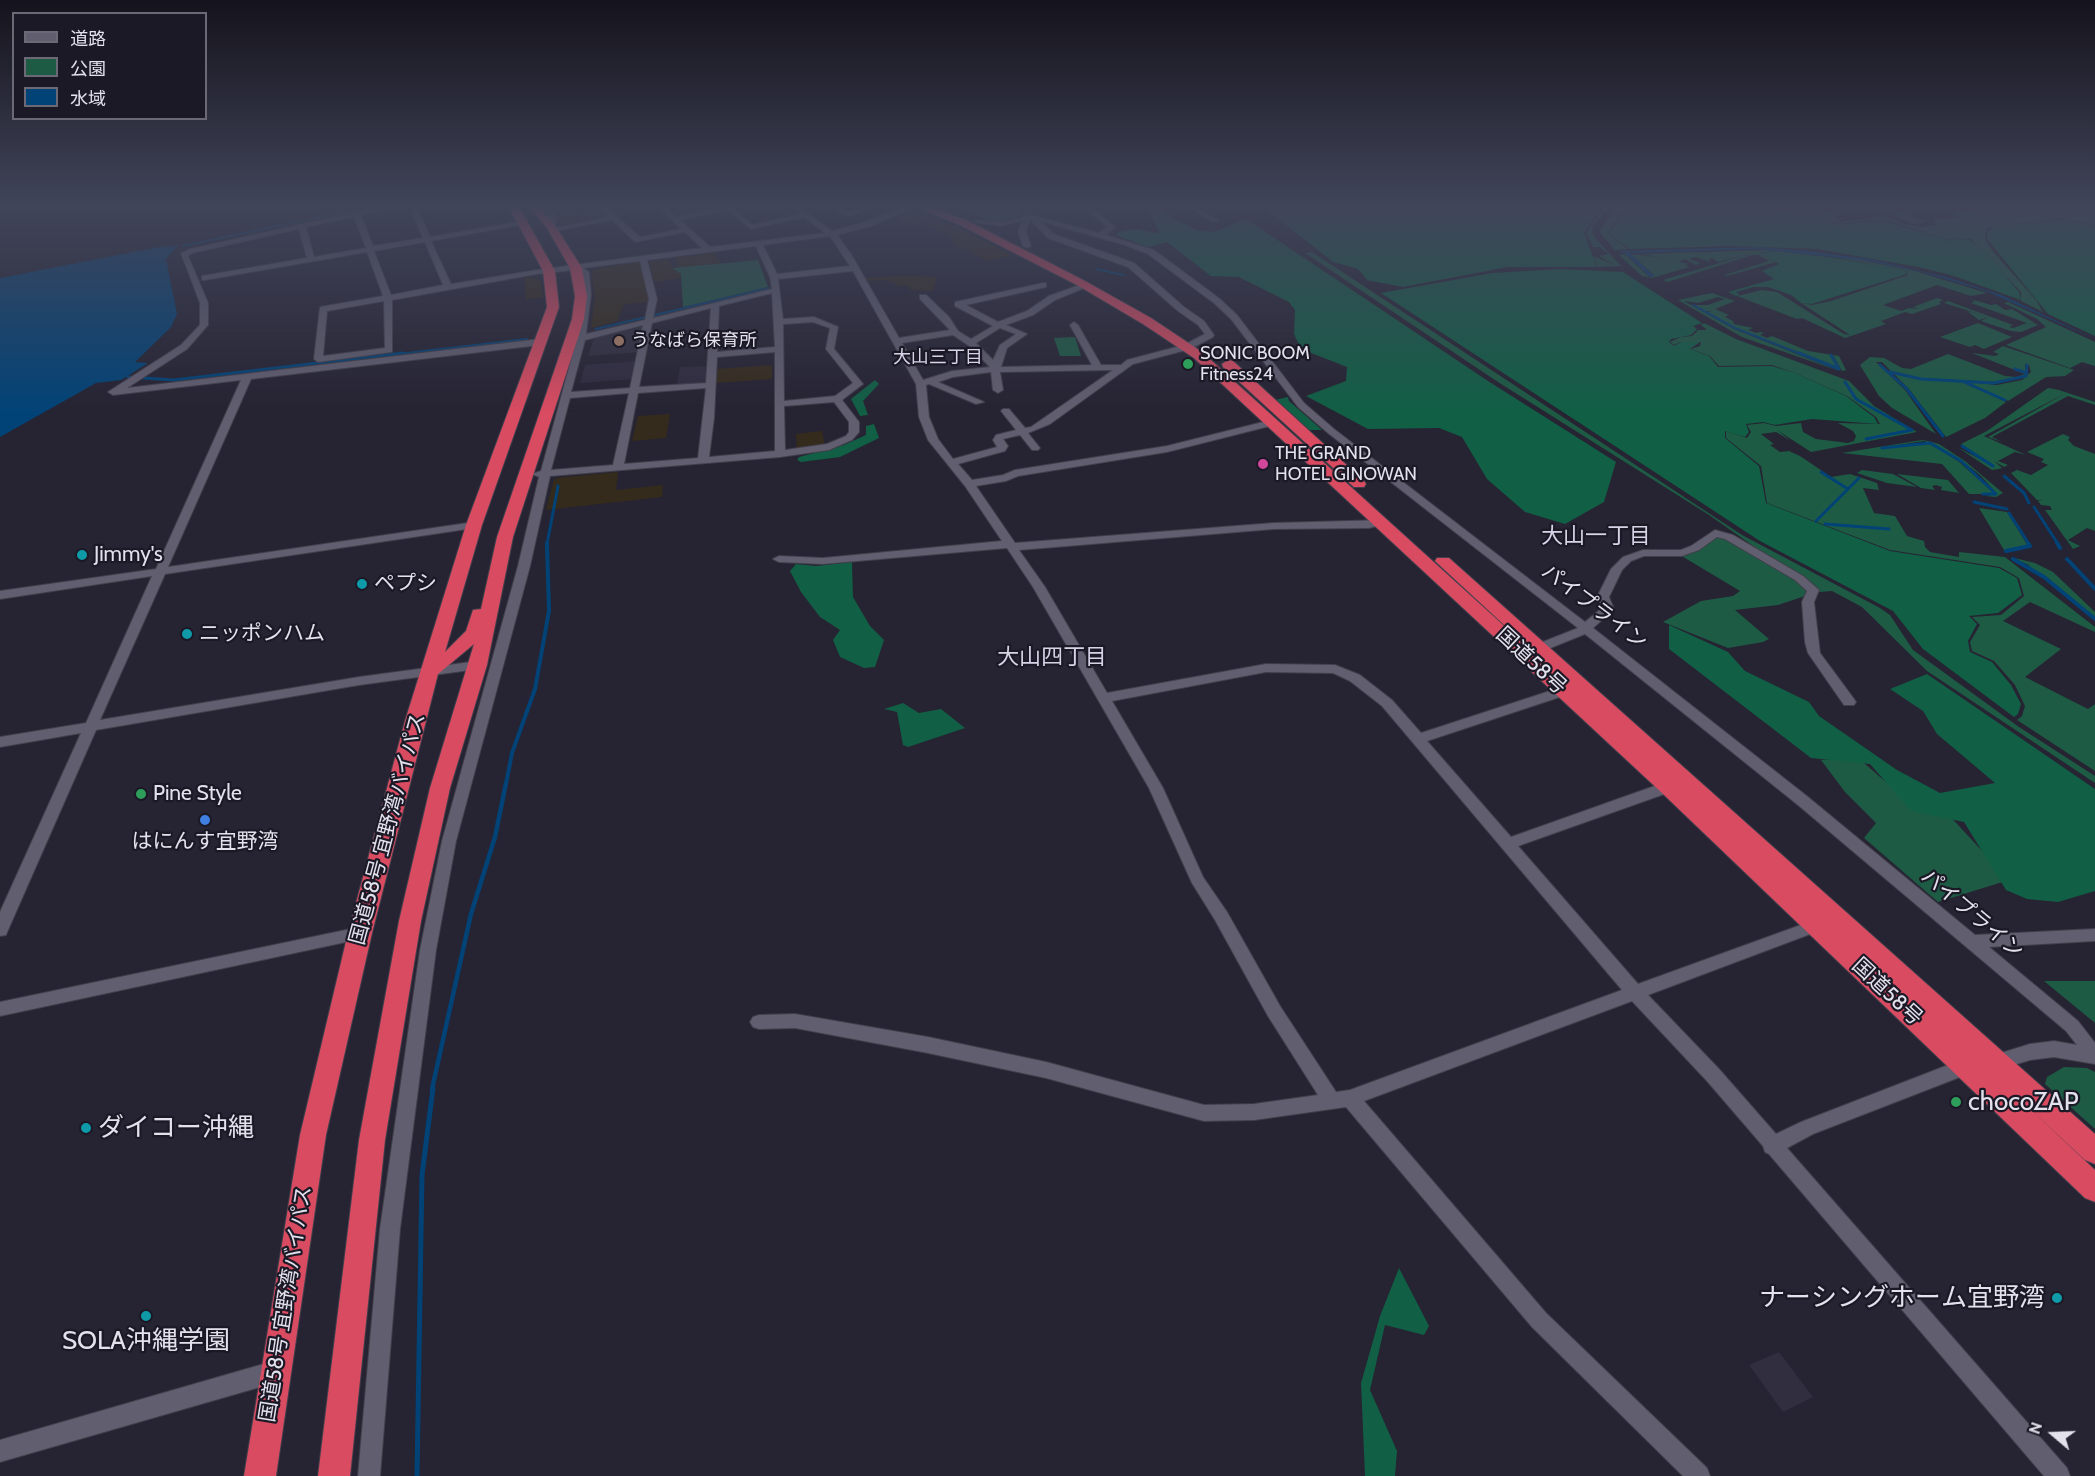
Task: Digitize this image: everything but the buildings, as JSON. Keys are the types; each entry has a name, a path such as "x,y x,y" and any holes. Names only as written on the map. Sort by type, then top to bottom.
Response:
{"highway":[{"name":"国道58号 宜野湾バイパス","path":"260,1476 274,1372 313,1135 360,933 415,721 433,670 474,525 553,308 549,274"},
{"name":"国道58号 宜野湾バイパス","path":"334,1476 372,1140 410,921 440,788 478,665 505,537 578,319 581,296 577,274"},
{"name":"国道58号","path":"1062,274 1192,344 1233,369 2095,1151"},
{"name":"国道58号","path":"1079,274 1136,304 1192,344 1271,423 1668,787 2095,1189"},
{"path":"433,670 456,652 474,633 505,537"}],"street":[{"path":"192,274 204,303 204,325 184,347 112,392 540,342"},
{"path":"205,278 228,274"},
{"path":"378,274 387,298 389,350 318,359 322,309 387,298 448,287 531,274"},
{"path":"442,274 448,287"},
{"path":"369,1476 390,1229 428,950 449,841 524,566 545,474 581,338 587,294 585,274"},
{"path":"618,467 650,318 653,292 648,274"},
{"path":"773,274 779,322 780,454"},
{"path":"774,277 802,274"},
{"path":"858,274 896,341 926,383 979,402"},
{"path":"952,462 1001,449 1003,446 998,440 999,437 1047,422 1120,367 1130,362 1192,344 1210,335 1201,323 1181,309 1141,274"},
{"name":"パイプライン","path":"1180,274 1234,317 1301,405 1331,431 1584,626 1803,801 2072,1026 2095,1056"},
{"path":"1001,284 1008,291 1038,308"},
{"path":"998,390 996,369 1003,347 1023,334 958,304 1042,285"},
{"path":"971,343 1002,326 1004,322 1030,313 1052,298 1085,286"},
{"path":"581,338 650,318 715,306 776,290"},
{"path":"923,297 946,318 954,328 954,332"},
{"path":"703,460 711,385 715,306"},
{"path":"779,322 814,319 834,327 830,349 858,384 837,399 780,404"},
{"path":"1074,325 1098,367"},
{"path":"896,341 954,332 971,343 996,369"},
{"path":"713,355 779,349"},
{"path":"926,383 952,374 996,369 1120,367"},
{"path":"0,930 247,377"},
{"path":"926,383 924,417 933,440 969,484 1039,586 1156,788 1197,879 1221,916 1274,1011 1340,1099 1539,1320 1699,1476"},
{"path":"567,395 711,385"},
{"path":"526,476 780,454 829,447 849,438 854,432 854,422 837,399"},
{"path":"1006,411 1024,431 1035,448"},
{"path":"969,484 1006,478 1015,473 1167,449 1271,423"},
{"path":"779,559 823,561 1274,525 1369,525 1381,522"},
{"path":"0,595 474,525"},
{"path":"1539,648 1578,634 1584,626 1608,609 1603,597 1617,569 1627,559 1643,553 1682,553 1695,548 1715,533 1729,537 1798,578 1813,590 1808,602 1814,653 1849,702"},
{"path":"0,742 433,670 478,665"},
{"path":"1103,698 1266,668 1335,669 1355,678 1387,703 1635,993 1713,1076 2059,1476"},
{"path":"1418,739 1564,691"},
{"path":"1508,844 1668,787"},
{"path":"759,1022 795,1021 928,1045 1046,1070 1204,1113 1254,1112 1340,1099 1815,926"},
{"path":"0,1010 360,933"},
{"path":"1969,942 2095,935"},
{"path":"1772,1146 1807,1128 1970,1069 2030,1052 2054,1049 2095,1056"},
{"path":"0,1451 274,1372"}],"shaded area":[{"path":"591,274 643,274 649,302 624,304 617,321 591,328 595,296"},
{"path":"653,274 681,274 681,278 655,282"},
{"path":"525,276 540,280 543,297 526,299"},
{"path":"937,277 933,291 910,290 910,286 895,285 894,282 884,280 868,281 866,278"},
{"path":"640,327 646,328 640,352 588,356 594,338"},
{"path":"638,361 634,379 580,383 585,365"},
{"path":"772,365 772,379 715,383 716,369"},
{"path":"710,366 708,380 701,384 677,386 680,367"},
{"path":"670,414 666,438 632,441 638,416"},
{"path":"822,431 825,446 797,450 796,434"},
{"path":"618,472 616,490 663,485 662,497 546,510 554,480 557,478"},
{"path":"1779,1352 1813,1397 1783,1412 1749,1365"}],"green space":[{"path":"681,274 763,274 768,287 683,307"},
{"path":"1208,274 1328,274 1488,381 1616,462 1604,502 1565,524 1525,512 1487,479 1462,437 1439,428 1368,429 1306,396 1346,381 1347,367 1301,349 1294,334 1295,310 1289,302 1239,277 1211,276"},
{"path":"1336,274 1345,274 1742,535 1880,608 1890,615 1913,650 2019,727 2095,776 2095,783 1927,671 1862,607 1832,591 1819,592 1709,515 1498,382"},
{"path":"1362,274 1472,274 1403,287 1367,280"},
{"path":"1487,274 1626,274 1702,323 1693,326 1697,329 1691,335 1671,339 1669,342 1674,346 1681,342 1700,342 1690,349 1709,356 1718,367 1772,366 1795,373 1846,396 1874,417 1878,424 1812,419 1775,425 1763,422 1746,424 1749,432 1745,437 1725,431 1725,438 1759,466 1766,503 1890,551 1999,568 2017,578 2022,595 1998,613 1969,616 1977,624 1968,641 1970,652 1992,662 2011,685 2021,704 2018,714 2014,717 1923,649 1893,611 1760,541 1381,293"},
{"path":"1640,274 1646,274 1649,277 1666,274 1652,278 1642,276"},
{"path":"1683,274 1693,274 1668,282 1663,280"},
{"path":"1766,274 1907,274 1812,304 1801,303 1791,295 1768,287 1754,287 1736,292 1740,295 1736,296 1728,292 1774,279"},
{"path":"1924,274 1987,293 1971,296 1937,285 1883,305 1901,311 1909,308 1919,309 1913,307 1937,298 1943,300 1939,302 1941,304 1912,314 1905,312 1881,321 1886,324 1845,338 1802,318 1797,319 1737,296 1762,290 1777,292 1844,334 1850,335 1801,303 1812,305 1831,301 1908,275"},
{"path":"1946,274 2004,274 2019,292 2021,300"},
{"path":"2004,274 2013,274 2036,300 2043,312 2021,301 2021,292"},
{"path":"2015,274 2095,274 2095,336 2048,314"},
{"path":"1712,293 1735,301 1715,309 1729,315 1725,317 1734,324 1753,328 1748,330 1764,333 1760,335 1767,338 1772,336 1808,351 1833,355 1831,356 1837,367 1736,328 1707,312 1712,311 1705,311 1695,305 1708,305 1725,299 1718,297 1698,303 1684,301 1734,329 1839,371 1742,337 1678,300"},
{"path":"1967,298 1991,305 1996,304 2005,310 2012,309 2038,325 2021,332 2011,331 1981,321 1988,317 1979,320 1967,311 1985,316 1944,303 1948,301 2013,325 2009,327 2013,328 2027,323 1971,303 1975,301"},
{"path":"2008,302 2095,342 2095,366 2082,362 2070,368 2006,345 2046,327 2037,319 2004,303"},
{"path":"1704,323 1736,339 1849,381 1874,406 1917,432 1811,452 1777,430 1791,441 1776,432 1761,434 1774,444 1770,445 1780,452 1789,451 1800,456 1831,477 1850,474 1877,483 1879,490 1863,488 1874,513 1895,516 1907,536 1924,541 1925,547 1930,552 1959,557 1959,552 2005,557 2095,627 2095,632 2030,602 2003,621 2061,649 2025,677 2088,709 2095,704 2095,771 2017,720 2022,716 2025,706 2015,685 1994,661 1972,651 1970,642 1980,625 1972,617 2001,615 2024,596 2019,578 2000,567 1890,550 1767,503 1761,466 1726,438 1726,431 1747,438 1751,432 1747,425 1764,423 1776,426 1801,423 1803,432 1816,439 1848,443 1854,441 1856,436 1853,431 1838,423 1880,424 1876,417 1847,396 1795,373 1772,365 1719,366 1710,356 1691,349 1700,346 1701,342 1680,342 1674,345 1670,342 1681,337 1692,336 1698,330 1707,330 1701,325"},
{"path":"1978,323 2012,337 1984,349 1940,337"},
{"path":"1075,337 1081,356 1060,356 1054,338"},
{"path":"2003,346 2074,370 2065,376 2046,377 2008,401 1967,382 1997,385 2022,380 2031,372 2029,365 2025,364 2025,374 1972,353 1995,356 1999,354 1993,352"},
{"path":"1948,354 2005,376 2016,377 2025,374 2025,376 1995,382 1921,378 1892,372 1882,362 1876,362 1905,390 1936,434 1892,408 1879,396 1860,365 1870,357 1884,358 1902,368 1911,369"},
{"path":"1833,355 1839,356 1846,370 1842,371"},
{"path":"1894,374 1922,380 1962,381 2006,402 1985,418 1946,437 1909,389"},
{"path":"875,380 879,384 863,401 868,415 860,416 851,399"},
{"path":"2048,388 2059,390 2095,402 2095,405 2068,396 1992,437 2002,442 1988,437 2066,393 1984,436 2026,455 2015,452 1998,461 2008,465 2004,467 1994,461 2002,468 1999,469 1992,470 1957,447 1995,467 1961,444 1987,431"},
{"path":"1288,397 1289,401 1322,430 1309,430 1275,400"},
{"path":"874,424 879,438 840,457 801,462 797,460 799,457 844,445 866,435 866,426"},
{"path":"2063,434 2070,437 2068,440 2074,446 2095,454 2095,531 2087,528 2068,540 2080,546 2073,549 2045,510 2052,510 2050,506 2041,505 2038,501 2043,501 2037,500 2011,473 2017,470 2031,475 2048,465 2041,462 2044,459 2027,452"},
{"path":"1922,440 1939,444 1965,461 2003,493 1996,497 1986,496 1997,494 1980,475 1962,461 1930,443 1924,441 1880,448 1929,443 1958,461 1995,494 1969,494 1942,464 1842,453"},
{"path":"1862,470 1893,474 1917,487 1887,483 1857,473"},
{"path":"1897,474 1948,480 1959,493 1941,490 1942,487 1936,485 1932,486 1935,490 1921,488"},
{"path":"1979,508 2007,512 2028,546 2004,550"},
{"path":"1716,535 1728,538 1810,590 1805,596 1778,605 1735,610 1769,639 1763,642 1728,648 1663,622 1701,601 1733,596 1740,591 1680,555"},
{"path":"2010,557 2035,563 2053,572 2095,612 2095,618 2046,577 2031,570 2029,565"},
{"path":"852,562 853,597 870,626 884,640 875,667 864,668 840,657 833,640 840,630 820,617 801,592 790,571 796,564 816,566"},
{"path":"1669,625 1728,652 1745,671 1809,702 1819,716 1897,770 1940,793 1995,783 1937,734 1923,711 1890,689 1927,674 2095,789 2095,891 2058,902 2027,899 2006,890 1964,822 1911,811 1870,764 1811,758 1669,649"},
{"path":"903,703 919,713 941,709 965,728 908,747 903,745 897,712 884,709"},
{"path":"1857,757 1916,808 1947,813 2009,880 1938,902 1864,838 1876,823 1845,792 1821,760"},
{"path":"2044,981 2095,981 2095,1023"},
{"path":"2064,1067 2087,1068 2095,1072 2095,1129 2045,1084 2047,1077"},
{"path":"1399,1268 1429,1326 1424,1335 1385,1325 1370,1390 1397,1451 1395,1476 1365,1476 1361,1383 1380,1316"}],"water":[{"path":"21,274 169,274 177,314 171,327 135,362 148,363 121,380 96,383 0,437 0,278"},
{"path":"1928,274 1946,277 2001,295 2095,339 1986,291"}],"waterway":[{"path":"1119,274 1124,275"},
{"path":"596,329 769,288"},
{"path":"1693,305 1735,328 1803,355"},
{"path":"390,355 527,339"},
{"path":"128,377 174,380 403,353"},
{"path":"1799,353 1839,369 1831,355"},
{"path":"1880,365 1906,388 1943,436"},
{"path":"2026,373 2027,365"},
{"path":"2015,369 2026,373"},
{"path":"1890,372 1921,379 1994,383 2026,376 2026,373"},
{"path":"1845,382 1856,399 1912,430 1866,439"},
{"path":"1964,382 2005,400"},
{"path":"1882,448 1930,443 1961,461 1996,494 1983,494"},
{"path":"1962,446 1993,466"},
{"path":"1821,472 1848,489"},
{"path":"2004,476 2024,493 2029,503"},
{"path":"1848,489 1859,478"},
{"path":"547,544 558,486"},
{"path":"1816,521 1848,489"},
{"path":"1974,502 2007,509"},
{"path":"2034,507 2058,544"},
{"path":"2009,513 2029,544"},
{"path":"1825,524 1889,529"},
{"path":"2006,551 2030,546 2028,543"},
{"path":"2057,543 2060,548"},
{"path":"506,784 512,753 535,689 549,611 547,544"},
{"path":"2013,559 2044,577 2095,619"},
{"path":"2067,559 2095,589"},
{"path":"432,1089 471,914 495,837 506,783"},
{"path":"417,1476 422,1175 433,1088"}],"place":[{"name":"うなばら保育所","path":"619,341"},
{"name":"SONIC BOOM Fitness24","path":"1188,364"},
{"name":"THE GRAND HOTEL GINOWAN","path":"1263,464"},
{"name":"Jimmy's","path":"82,555"},
{"name":"ペプシ","path":"362,584"},
{"name":"ニッポンハム","path":"187,634"},
{"name":"Pine Style","path":"141,794"},
{"name":"はにんす宜野湾","path":"205,820"},
{"name":"chocoZAP","path":"1956,1102"},
{"name":"ダイコー沖縄","path":"86,1128"},
{"name":"ナーシングホーム宜野湾","path":"2057,1298"},
{"name":"SOLA沖縄学園","path":"146,1316"}],"district":[{"name":"大山三丁目","path":"938,358"},
{"name":"大山一丁目","path":"1596,537"},
{"name":"大山四丁目","path":"1052,658"}]}
